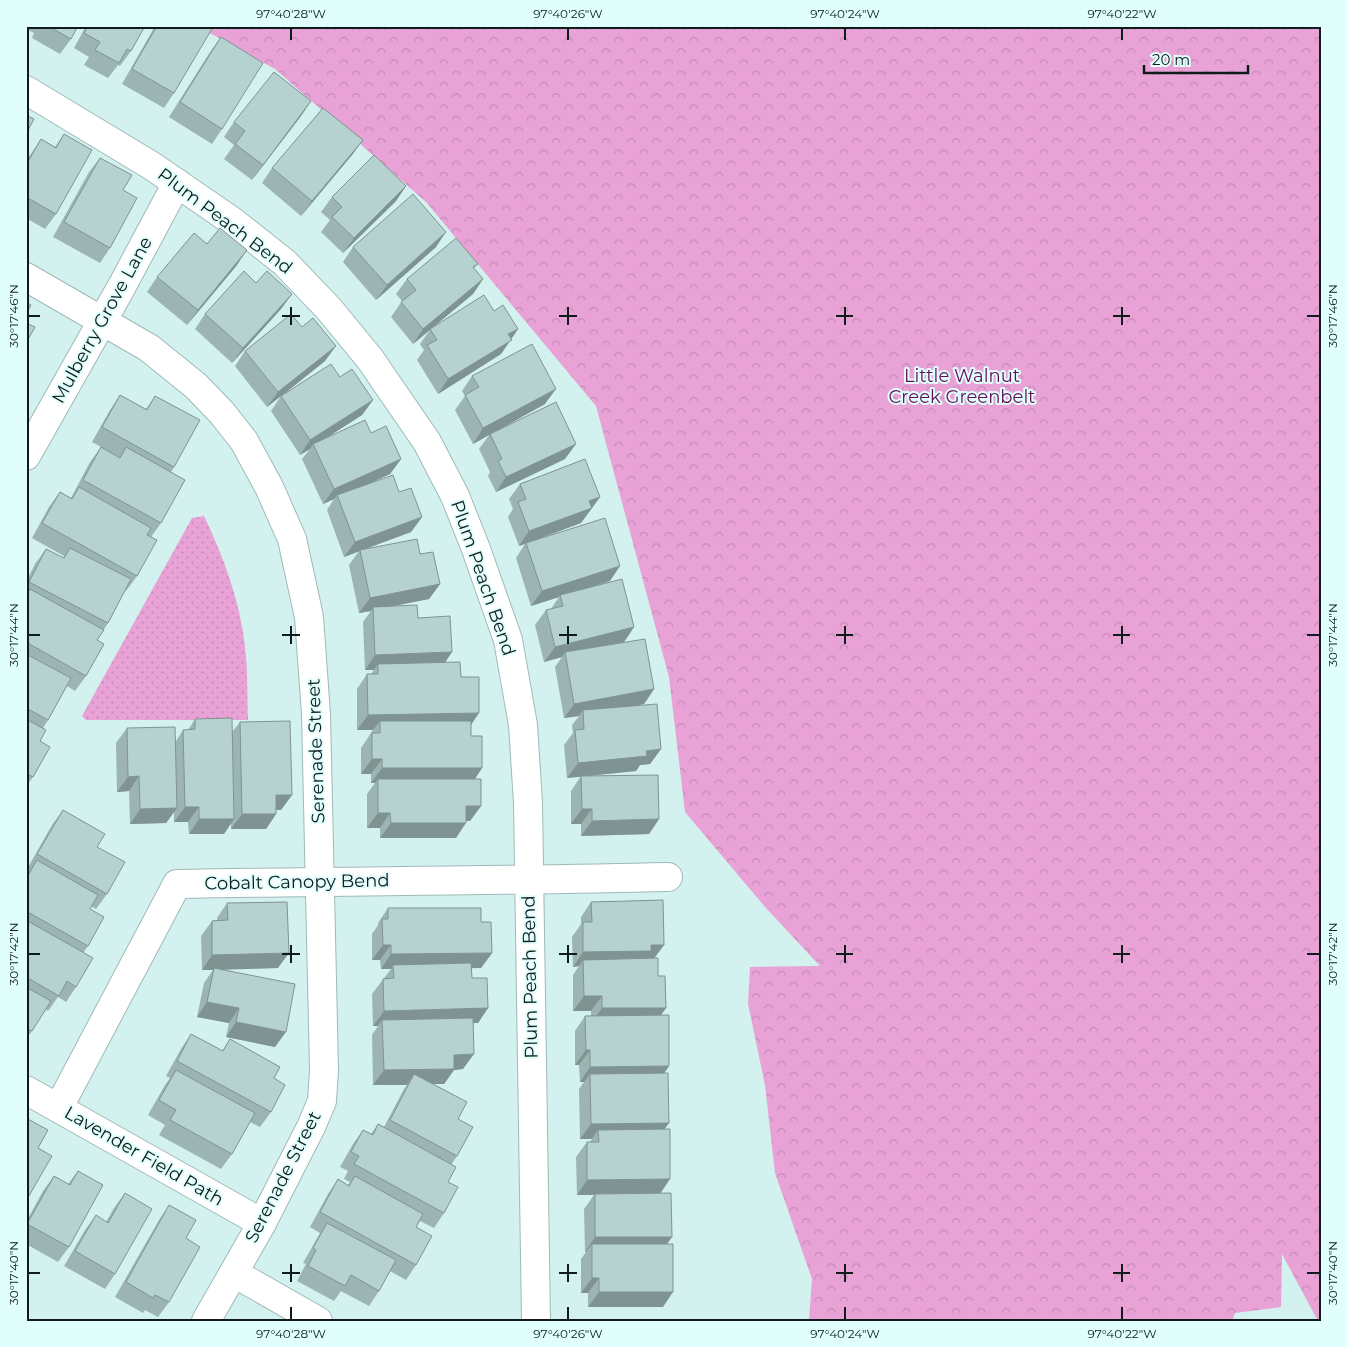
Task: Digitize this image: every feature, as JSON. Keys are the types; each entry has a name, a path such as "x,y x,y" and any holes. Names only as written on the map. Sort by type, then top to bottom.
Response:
{"street":[{"name":"Plum Peach Bend","path":"26,90 177,183 232,221 285,263 329,309 370,358 422,435 455,496 508,640 523,725 528,803 536,1321"},
{"name":"Mulberry Grove Lane","path":"26,456 103,321 177,183"},
{"name":"Serenade Street","path":"26,277 149,348 196,386 222,413 244,441 269,486 292,539 309,617 316,714 324,1070 322,1101 311,1127 262,1223 206,1321"},
{"name":"Cobalt Canopy Bend","path":"59,1107 177,884 668,877"},
{"name":"Lavender Field Path","path":"26,1090 262,1223"},
{"path":"234,1272 318,1321"}],"green space":[{"name":"Little Walnut Creek Greenbelt","path":"197,26 1321,26 1321,1321 1318,1321 1282,1254 1281,1307 1235,1313 1232,1321 809,1321 812,1279 775,1173 765,1085 748,1004 750,967 820,966 766,908 685,812 669,677 596,406 426,202 275,69"},
{"path":"204,516 235,596 243,630 247,674 248,720 86,720 82,716 192,518"}],"building":[{"path":"48,26 78,26 71,39"},
{"path":"88,26 145,26 131,51 127,49 119,63 95,50 100,42 84,33"},
{"path":"157,26 213,27 174,93 132,69"},
{"path":"221,37 263,63 222,129 180,102"},
{"path":"274,72 311,101 263,165 235,144 245,131 234,122"},
{"path":"323,108 363,140 312,201 272,168"},
{"path":"26,115 34,119 26,134"},
{"path":"64,134 92,150 56,214 26,197 26,165 41,139 56,148"},
{"path":"374,155 406,186 354,238 332,217 342,207 332,197"},
{"path":"100,158 132,175 123,190 137,198 110,248 64,222"},
{"path":"413,194 446,232 387,285 353,247"},
{"path":"220,228 247,250 198,310 157,277 194,233 207,244"},
{"path":"456,238 478,264 473,267 483,279 423,329 401,302 416,290 407,279"},
{"path":"244,271 256,283 267,271 292,294 243,348 205,314"},
{"path":"484,295 494,311 503,305 518,329 508,334 512,340 448,379 427,345 437,340 430,329"},
{"path":"26,302 31,305 26,314"},
{"path":"291,314 302,327 313,318 336,346 278,392 245,351"},
{"path":"26,323 35,327 26,343"},
{"path":"532,344 556,389 483,428 465,395 479,387 472,376"},
{"path":"331,364 340,377 352,369 373,400 310,440 281,396"},
{"path":"120,395 147,410 155,396 200,420 174,467 102,427"},
{"path":"556,402 576,444 506,477 498,461 502,459 490,434"},
{"path":"365,420 371,433 386,426 401,459 334,489 313,444"},
{"path":"101,447 120,458 126,447 185,480 161,523 83,480"},
{"path":"585,459 600,497 589,501 592,508 529,531 518,502 526,499 520,484"},
{"path":"393,475 399,492 411,488 422,517 355,542 337,495"},
{"path":"79,487 151,528 147,535 157,540 137,576 42,523 60,492 72,499"},
{"path":"605,518 620,566 542,591 526,543"},
{"path":"417,539 420,554 433,552 440,584 370,598 360,550"},
{"path":"70,548 131,579 108,623 29,582 46,549 64,558"},
{"path":"622,579 634,627 555,647 546,610 563,606 560,595"},
{"path":"30,589 104,630 97,640 104,644 86,676 26,642 26,596"},
{"path":"417,605 418,618 450,616 452,652 375,655 373,607"},
{"path":"645,639 654,689 574,704 565,652"},
{"path":"26,654 71,678 48,720 26,708"},
{"path":"460,662 461,677 479,677 479,713 368,715 367,674 378,674 378,664"},
{"path":"657,704 661,749 646,751 647,756 578,763 575,730 584,729 583,710"},
{"path":"232,718 234,819 199,819 199,807 185,807 183,730 195,729 195,719"},
{"path":"26,719 46,730 40,741 50,747 33,777 26,773"},
{"path":"290,721 292,795 276,795 276,814 242,814 240,722"},
{"path":"380,721 471,721 471,736 482,736 482,768 382,768 382,759 372,759 372,733 380,733"},
{"path":"175,727 177,808 140,809 139,776 128,777 127,728"},
{"path":"658,775 659,819 592,821 592,809 582,809 581,776"},
{"path":"378,779 481,779 481,806 466,806 466,823 391,823 390,813 378,813"},
{"path":"63,810 105,834 97,847 125,862 107,894 37,854"},
{"path":"37,860 98,895 90,909 104,917 88,946 26,911 26,879"},
{"path":"663,900 664,945 651,945 651,951 583,952 583,922 592,922 591,902"},
{"path":"287,902 289,953 212,955 212,921 228,920 227,903"},
{"path":"388,908 481,908 481,922 491,922 492,953 391,954 391,945 383,945 382,919 388,919"},
{"path":"26,920 93,958 76,987 67,981 59,996 26,977"},
{"path":"658,958 658,976 665,976 666,1008 602,1008 602,996 584,996 583,960"},
{"path":"471,963 472,978 487,978 488,1008 384,1011 383,979 394,978 393,965"},
{"path":"214,968 295,984 286,1032 236,1022 239,1008 207,1002"},
{"path":"26,987 51,1001 32,1031 26,1028"},
{"path":"669,1015 669,1066 590,1067 590,1050 586,1050 585,1016"},
{"path":"473,1018 474,1054 454,1055 454,1069 384,1070 382,1020"},
{"path":"191,1034 223,1051 230,1039 280,1067 274,1078 285,1085 271,1112 177,1061"},
{"path":"176,1070 255,1113 232,1154 170,1120 176,1110 159,1100"},
{"path":"668,1073 669,1123 591,1124 590,1074"},
{"path":"414,1074 467,1102 458,1119 473,1127 457,1156 390,1120"},
{"path":"26,1118 48,1130 38,1148 52,1156 26,1201"},
{"path":"378,1124 456,1167 448,1182 458,1187 444,1213 354,1164 359,1156 351,1152 363,1130 373,1135"},
{"path":"670,1129 670,1179 587,1180 587,1142 599,1142 598,1130"},
{"path":"78,1171 103,1185 69,1247 27,1224 54,1176 70,1185"},
{"path":"355,1176 423,1214 416,1227 432,1236 416,1265 320,1212 338,1179 349,1186"},
{"path":"125,1193 152,1209 115,1274 75,1251 96,1215 108,1223"},
{"path":"671,1193 672,1237 595,1237 595,1194"},
{"path":"169,1205 196,1220 186,1238 200,1247 169,1302 155,1295 153,1298 126,1282"},
{"path":"327,1223 396,1260 379,1291 351,1275 345,1286 308,1266 316,1250 313,1248"},
{"path":"592,1244 673,1244 673,1292 599,1292 599,1278 592,1278"}]}
